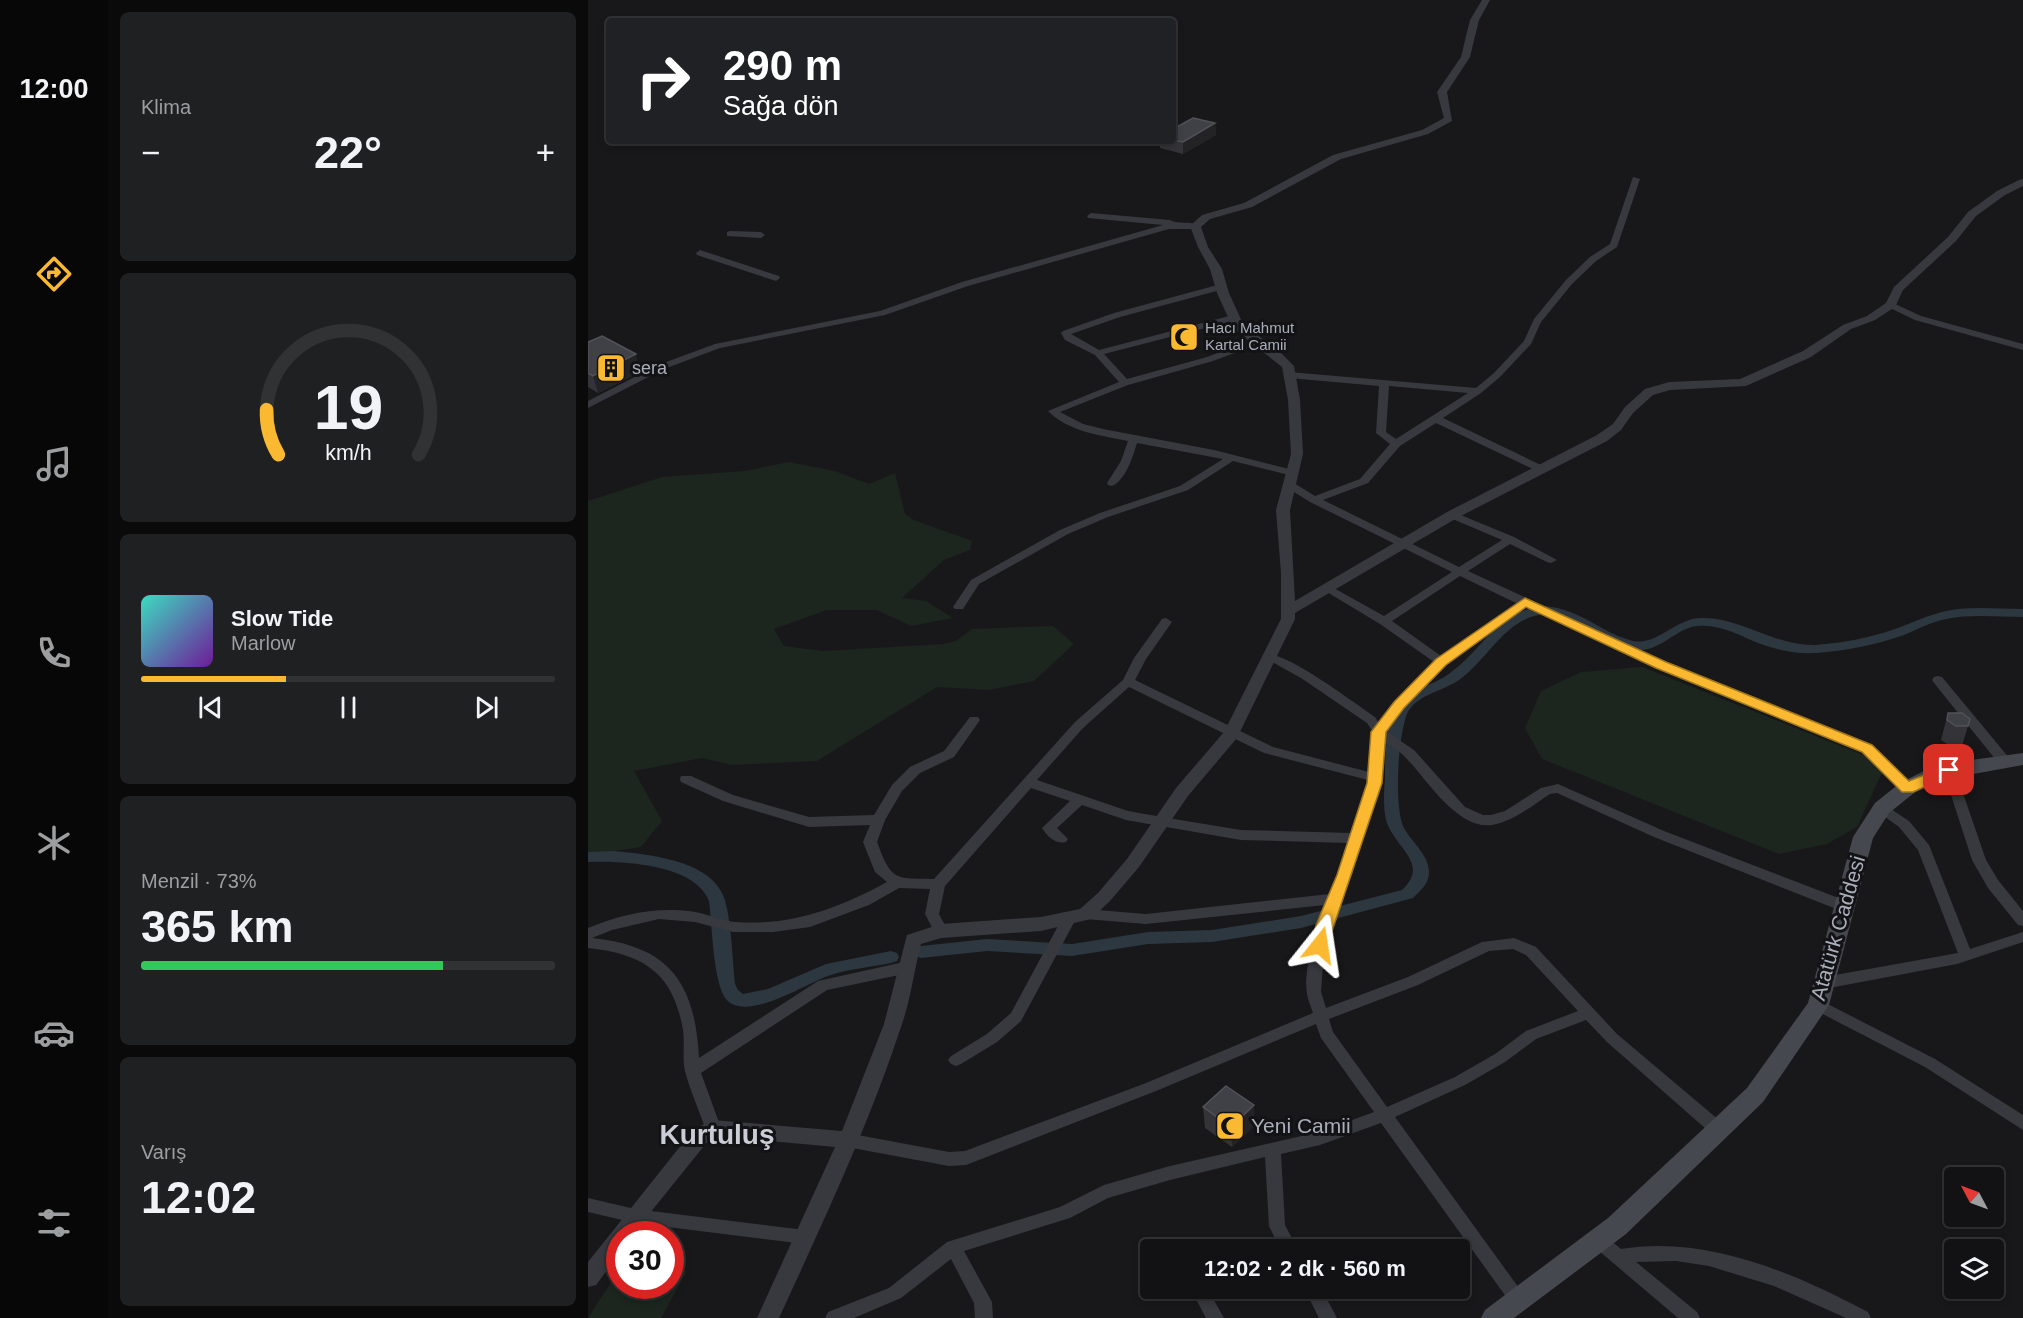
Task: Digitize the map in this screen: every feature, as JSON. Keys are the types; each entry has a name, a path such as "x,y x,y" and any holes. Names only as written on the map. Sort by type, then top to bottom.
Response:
{"main road":[{"name":"Atatürk Caddesi","path":"1495,1318 1598,1240 1720,1131 1755,1095 1818,1005 1863,837 1882,808 1907,788 1949,770 2014,761"}],"street":[{"path":"588,405 661,367 718,346 882,313 965,284 1046,263 1169,226 1195,226 1206,217 1248,205 1329,161 1425,132 1449,119 1442,92 1470,49 1472,25 1486,0"},
{"path":"1314,500 1364,481 1396,444 1478,391 1497,375 1528,342 1537,321 1569,282 1593,259 1614,245 1636,179"},
{"path":"1288,611 1452,515 1602,438 1617,427 1629,410 1649,392 1669,386 1742,383 1807,354 1847,327 1871,318 1891,306 1898,289 1952,239 1972,214 2001,193 2023,182"},
{"path":"1091,216 1195,226"},
{"path":"956,1060 992,1038 1016,1017 1059,940 1077,915 1104,897 1231,734 1271,658 1288,619 1288,573 1282,510 1292,479 1297,445 1288,366 1239,328 1233,318 1216,269 1203,247 1195,226"},
{"path":"730,234 761,235"},
{"path":"699,253 776,278"},
{"path":"1125,382 1098,353 1068,338 1066,333 1117,315 1221,287"},
{"path":"1891,306 1918,318 2023,347"},
{"path":"1098,353 1233,318"},
{"path":"1258,341 1210,358 1125,382 1053,411 1068,420 1133,440 1173,445 1231,458 1292,479 1314,500 1401,544 1569,623 1661,665 1867,748 1907,788"},
{"path":"1290,375 1478,391"},
{"path":"1384,382 1381,433 1396,444"},
{"path":"1436,419 1541,468"},
{"path":"1112,483 1126,461 1133,440"},
{"path":"959,607 975,582 1064,532 1104,515 1184,488 1231,458"},
{"path":"1452,515 1510,539 1551,560"},
{"path":"1384,621 1510,539"},
{"path":"1328,589 1384,621 1441,662"},
{"path":"1518,1300 1326,1034 1314,992 1316,965 1324,925 1357,838 1376,778 1378,732 1399,705 1441,662 1525,602"},
{"path":"941,931 932,914 938,884 1079,725 1128,682 1140,658 1166,622"},
{"path":"1271,658 1305,675 1371,720 1378,732 1409,753 1460,810 1481,820 1492,820 1510,814 1546,791 1558,788 1659,834 1844,906"},
{"path":"1938,680 2014,761"},
{"path":"1128,682 1231,734 1269,750 1376,778"},
{"path":"897,883 880,869 870,842 878,820 897,788 915,770 949,754 974,720"},
{"path":"1949,770 1979,860 1993,884 2023,921"},
{"path":"686,779 728,798 809,822 878,820"},
{"path":"1028,782 1126,815 1162,822 1241,834 1357,838"},
{"path":"1061,840 1049,828 1079,800"},
{"path":"1882,808 1904,824 1924,848 1966,956"},
{"path":"588,934 609,925 659,914 695,916 733,927 773,927 810,922 864,901 897,883 938,884"},
{"path":"768,1318 847,1140 894,1022 904,968 913,940 941,931 1041,924 1077,915 1146,919 1334,903"},
{"path":"1824,983 1966,956 2023,937"},
{"path":"588,943 610,944 640,951 668,972 678,989 690,1029 693,1070 713,1128"},
{"path":"631,1221 701,1135 713,1128 847,1140 949,1159 966,1158 1151,1087 1320,1016 1413,981 1487,946 1514,944 1531,951 1612,1038 1720,1131"},
{"path":"693,1070 822,985 904,968"},
{"path":"1818,1005 1930,1063 2023,1123"},
{"path":"834,1318 895,1293 953,1247 1064,1213 1104,1192 1170,1173 1273,1151 1320,1138 1384,1115 1460,1081 1500,1058 1531,1035 1589,1013"},
{"path":"1273,1151 1277,1226 1284,1239"},
{"path":"588,1205 635,1216 805,1237"},
{"path":"1598,1240 1691,1318"},
{"path":"953,1247 983,1302 984,1318"},
{"path":"1619,1257 1637,1251 1677,1252 1785,1281 1823,1297 1862,1318"},
{"path":"588,1278 606,1254"},
{"path":"1204,1299 1215,1318"},
{"path":"1318,1299 1328,1318"}],"shaded area":[{"path":"789,462 835,471 869,484 895,473 905,514 914,520 972,541 970,550 944,560 902,598 926,601 953,618 911,626 877,610 827,610 774,629 784,646 823,651 944,644 956,641 972,629 1053,626 1074,644 1034,681 989,690 937,687 817,761 731,765 702,758 634,771 662,821 641,847 588,855 588,501 662,477 745,471"},
{"path":"1642,667 1886,764 1857,827 1827,844 1779,854 1542,759 1525,728 1541,691 1581,672"},
{"path":"606,1290 606,1299 672,1299 661,1318 588,1318"}],"building":[{"path":"1193,118 1215,123 1183,142 1176,141 1176,127"},
{"path":"602,336 636,354 593,376 588,373 588,342"},
{"path":"1948,713 1962,713 1970,719 1968,726 1956,726 1947,720"},
{"path":"1226,1086 1254,1105 1231,1127 1203,1107"}],"waterway":[{"path":"921,952 987,945 1072,950 1148,938 1212,936 1301,922 1407,894 1418,884 1422,875 1421,866 1397,829 1393,818 1392,765 1400,714 1413,698 1444,684 1457,675 1503,629 1516,619 1530,613 1545,610 1568,614 1611,637 1633,645 1650,644 1683,626 1700,622 1727,626 1778,645 1805,649 1864,642 1947,615 1969,612 2023,613"},
{"path":"588,857 649,861 681,869 705,881 717,901 727,984 731,994 741,1001 771,995 826,970 891,957"}],"place":[{"name":"Hacı Mahmut Kartal Camii","path":"1184,337"},
{"name":"sera","path":"611,368"},
{"name":"Yeni Camii","path":"1230,1126"}],"district":[{"name":"Kurtuluş","path":"717,1134"}],"route":[{"path":"1320,945 1324,925 1345,875 1376,778 1378,732 1399,705 1441,662 1525,602 1661,665 1867,748 1907,788 1949,770"}]}
